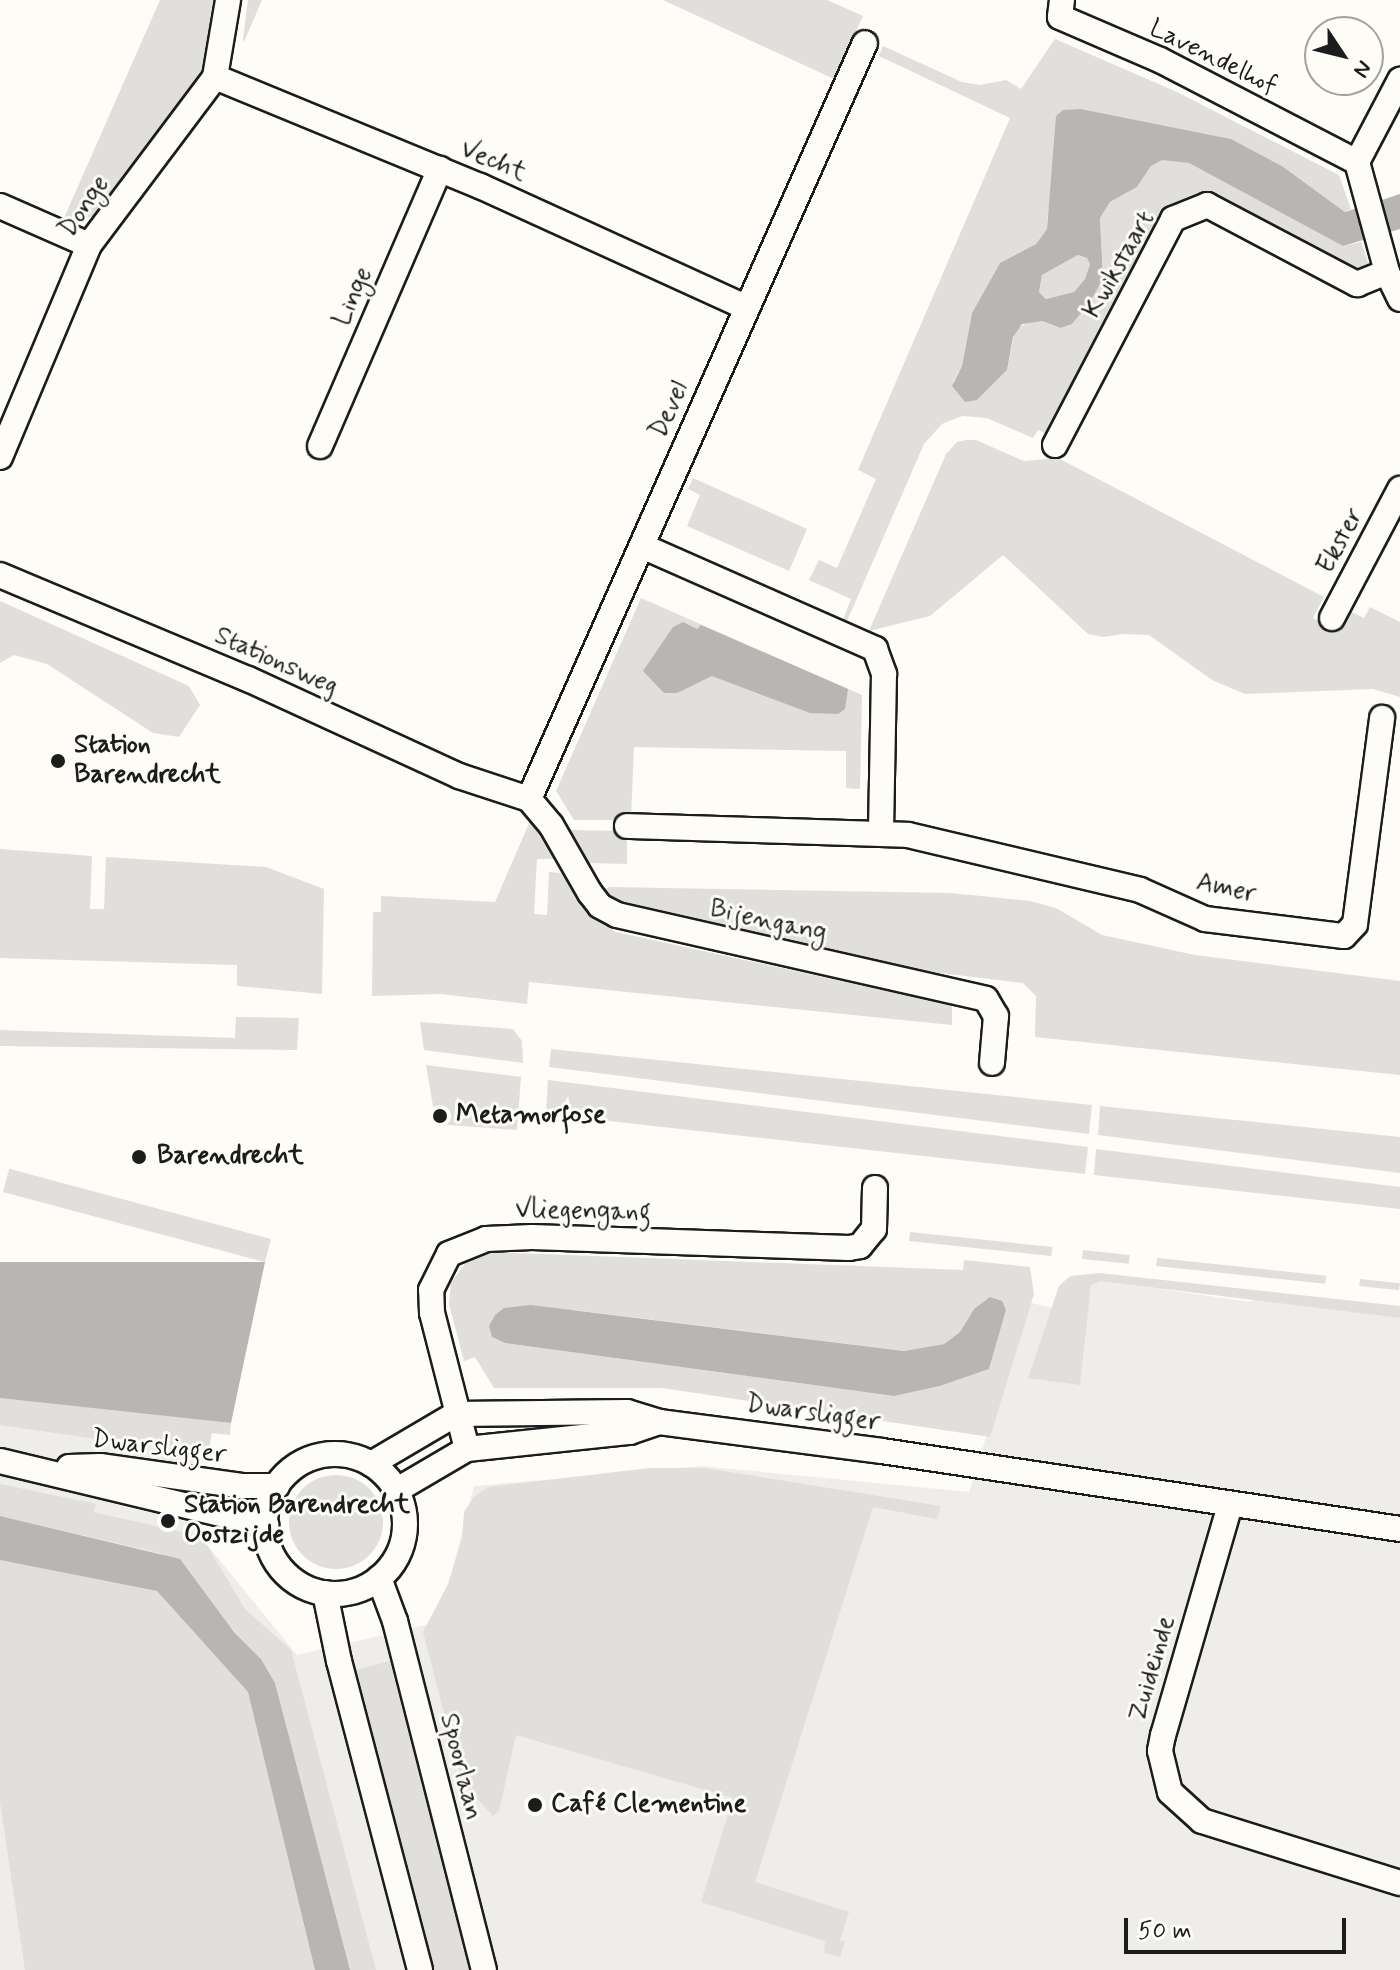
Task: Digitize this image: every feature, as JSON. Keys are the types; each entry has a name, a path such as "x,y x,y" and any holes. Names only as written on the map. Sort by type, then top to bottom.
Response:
{"street":[{"name":"Donge","path":"0,457 89,245 215,77 228,0"},
{"name":"Lavendelhof","path":"1062,0 1060,17 1160,60 1357,162"},
{"name":"Devel","path":"529,799 865,43"},
{"name":"Vecht","path":"215,77 440,169 746,307"},
{"path":"1400,80 1357,162 1387,272 1400,299"},
{"name":"Linge","path":"320,446 440,169"},
{"name":"Kwikstaart","path":"1055,445 1173,219 1207,205 1357,284 1387,272"},
{"path":"0,206 89,245"},
{"name":"Ekster","path":"1332,618 1400,489"},
{"path":"642,546 875,649 884,674 881,834"},
{"name":"Stationsweg","path":"0,575 248,679 459,776 529,799"},
{"name":"Amer","path":"627,826 908,835 1140,890 1205,919 1344,936 1355,924 1382,718"},
{"name":"Bijengang","path":"529,799 551,825 600,906 642,923 986,999 996,1016 992,1063"},
{"name":"Vliegengang","path":"467,1449 432,1313 431,1290 449,1254 466,1245 532,1237 849,1248 860,1246 874,1229 875,1188"},
{"name":"Dwarsligger","path":"371,1464 456,1414 627,1412 659,1422 1230,1505"},
{"name":"Dwarsligger","path":"397,1490 467,1449 630,1432 659,1422"},
{"path":"340,1454 371,1464 397,1490 403,1505 404,1537 399,1553 379,1578 353,1591 325,1593 309,1588 283,1570 270,1549 266,1525 268,1505 277,1486 299,1464 319,1456 340,1454"},
{"name":"Dwarsligger","path":"0,1461 266,1525"},
{"name":"Dwarsligger","path":"35,1467 100,1466 242,1486 277,1486"},
{"path":"1230,1505 1400,1529"},
{"name":"Zuideinde","path":"1230,1505 1163,1735 1160,1751 1170,1792 1202,1821 1400,1883"},
{"name":"Spoorlaan","path":"379,1578 395,1621 484,1970"},
{"path":"325,1593 339,1661 420,1970"}],"shaded area":[{"path":"160,0 213,0 203,68 98,214 77,222 64,218"},
{"path":"248,0 262,0 244,42 243,39"},
{"path":"663,0 827,0 863,16 834,79"},
{"path":"1055,39 1177,92 1339,175 1351,209 1345,212 1282,166 1231,139 1081,109 1048,212 1047,229 1036,244 1000,263 972,313 962,366 953,382 977,400 1007,370 1015,330 1030,321 1042,321 1062,328 1072,324 1088,305 1103,278 1100,218 1110,202 1137,187 1151,166 1162,159 1189,163 1343,246 1361,242 1370,268 1358,272 1211,195 1165,209 1047,434 1038,430 1033,438 987,418 962,416 942,424 924,444 847,621 843,620 851,599 809,580 819,560 837,568 876,479 858,470 1010,118 879,56 883,46 962,82 980,85 1006,80 1021,89"},
{"path":"1081,109 1231,139 1282,166 1345,212 1400,194 1400,229 1343,246 1189,163 1162,160 1151,166 1137,187 1110,202 1100,218 1103,279 1088,305 1072,324 1061,328 1042,321 1022,324 1013,337 1007,370 977,400 965,402 952,386 962,366 972,313 1000,263 1036,244 1047,229 1056,116 1063,110","holes":["1078,255 1087,258 1090,264 1085,279 1074,292 1046,299 1039,292 1042,275"]},
{"path":"1078,255 1087,258 1090,264 1085,279 1074,292 1046,299 1039,292 1042,275"},
{"path":"976,440 1024,461 1058,458 1324,597 1313,618 1339,631 1350,611 1364,618 1370,607 1400,622 1400,697 1373,689 1245,694 1212,680 1149,635 1103,637 1088,634 1003,555 930,616 869,631 946,454 957,442"},
{"path":"693,478 807,529 789,571 687,526 700,495 688,489"},
{"path":"641,598 862,695 860,789 846,788 846,751 634,747 631,820 574,820 556,791"},
{"path":"0,601 189,686 200,705 179,737 153,733 47,664 14,655 0,663"},
{"path":"683,622 697,629 701,625 848,689 845,709 838,714 810,713 712,676 677,693 664,693 643,671 673,627"},
{"path":"530,821 555,859 537,859 534,914 547,915 549,872 563,873 590,916 616,932 952,1005 952,1025 529,982 527,1004 440,994 372,996 373,912 381,912 381,896 495,902"},
{"path":"570,830 627,831 627,864 589,863"},
{"path":"0,849 92,856 90,909 104,909 106,857 266,867 324,889 322,994 237,986 237,965 0,958"},
{"path":"605,889 951,893 1030,901 1056,908 1102,935 1195,955 1400,981 1400,1075 1035,1037 1036,996 1023,983 917,970 620,905"},
{"path":"236,1017 299,1018 297,1050 0,1046 0,1030 235,1038"},
{"path":"420,1022 513,1029 522,1041 523,1063 424,1050"},
{"path":"551,1049 1092,1105 1089,1134 549,1067"},
{"path":"426,1065 521,1077 517,1130 436,1124"},
{"path":"548,1080 1088,1147 1085,1174 546,1114"},
{"path":"1100,1106 1400,1137 1400,1173 1098,1135"},
{"path":"1096,1149 1400,1187 1400,1209 1094,1175"},
{"path":"9,1169 271,1239 265,1262 3,1192"},
{"path":"910,1232 1052,1247 1051,1256 909,1241"},
{"path":"1083,1250 1130,1255 1129,1264 1082,1259"},
{"path":"491,1252 963,1270 964,1260 1030,1267 1034,1294 990,1437 662,1388 494,1388 475,1357 464,1361 449,1304 451,1283 467,1261","holes":["974,1309 1006,1310 989,1369 940,1386 894,1396 505,1343 492,1337 574,1310 904,1351 944,1344 960,1332"]},
{"path":"1157,1258 1326,1276 1325,1284 1156,1266"},
{"path":"0,1262 265,1262 231,1423 0,1398"},
{"path":"1100,1273 1400,1306 1400,1318 1100,1281 1091,1285 1080,1385 1028,1378 1059,1286 1070,1276"},
{"path":"1086,1278 1250,1302 1254,1299 1400,1318 1400,1970 0,1970 0,1375 211,1407 190,1524 297,1655 439,1622 474,1486 701,1466 969,1492 1028,1302 1052,1308"},
{"path":"1360,1279 1400,1283 1399,1290 1359,1286"},
{"path":"990,1297 1002,1301 1006,1310 989,1369 940,1386 894,1396 505,1343 492,1337 489,1326 495,1315 504,1308 531,1305 904,1351 944,1344 960,1332 974,1309"},
{"path":"0,1398 231,1423 230,1435 212,1433 209,1449 104,1440 0,1425"},
{"path":"649,1468 705,1468 941,1506 937,1519 873,1507 755,1882 849,1912 840,1940 845,1941 840,1957 824,1953 825,1941 701,1902 733,1798 516,1735 499,1811 493,1816 462,1782 423,1632 448,1584 462,1539 464,1512 474,1497 488,1487"},
{"path":"336,1475 354,1479 369,1489 379,1504 383,1522 379,1540 369,1555 354,1565 336,1569 318,1565 303,1555 293,1540 289,1522 293,1504 303,1489 318,1479"},
{"path":"0,1484 96,1504 93,1512 196,1535 205,1542 245,1609 291,1650 376,1970 350,1970 275,1683 261,1659 160,1553 0,1516"},
{"path":"0,1516 180,1559 234,1632 261,1659 275,1683 350,1970 315,1970 248,1692 157,1591 0,1560"},
{"path":"0,1560 157,1591 248,1692 315,1970 25,1970 0,1802"},
{"path":"393,1660 476,1970 434,1970 353,1671"}],"place":[{"name":"Station Barendrecht","path":"58,761"},
{"name":"Metamorfose","path":"440,1116"},
{"name":"Barendrecht","path":"139,1157"},
{"name":"Station Barendrecht Oostzijde","path":"168,1521"},
{"name":"Café Clementine","path":"535,1805"}]}
